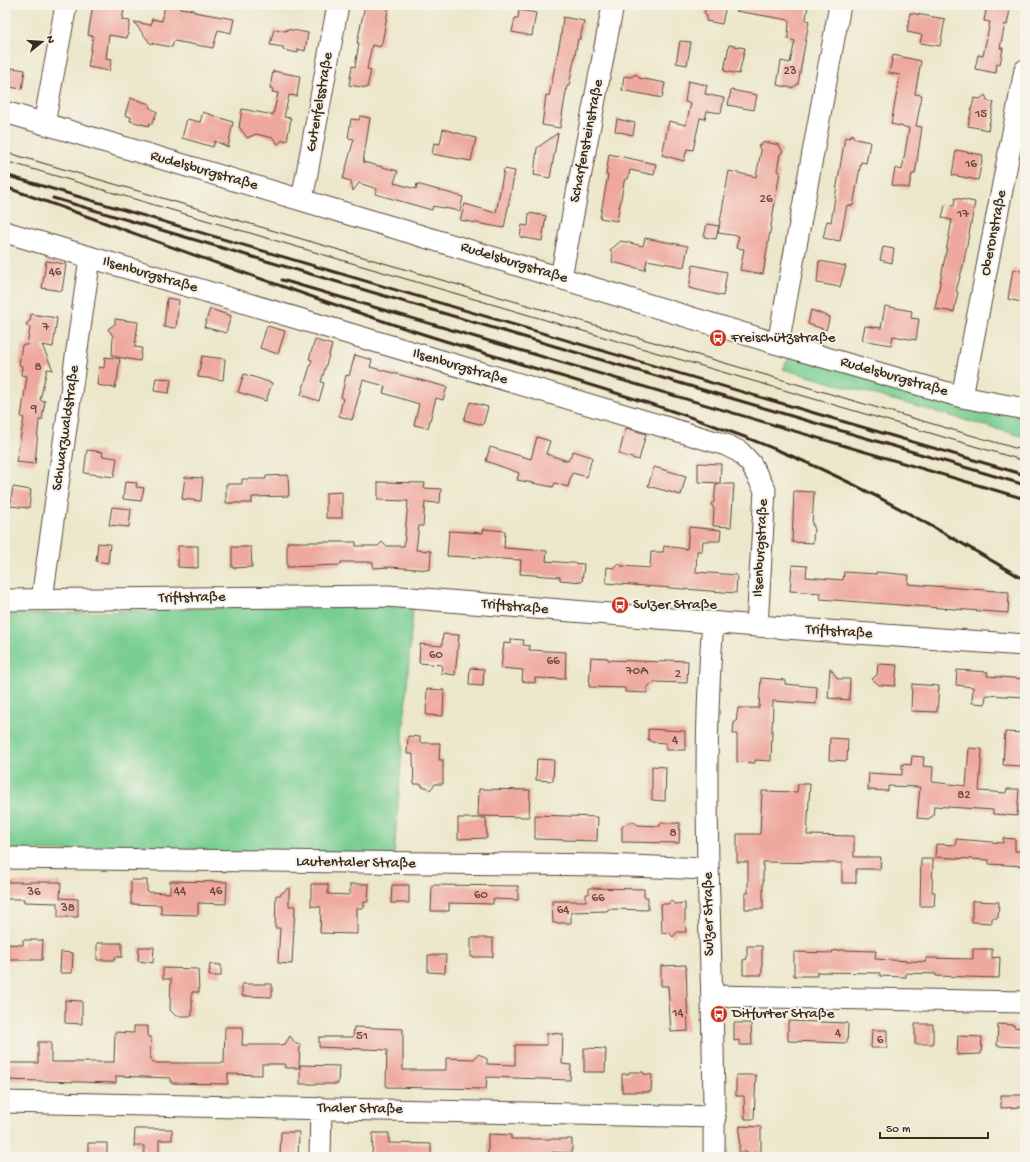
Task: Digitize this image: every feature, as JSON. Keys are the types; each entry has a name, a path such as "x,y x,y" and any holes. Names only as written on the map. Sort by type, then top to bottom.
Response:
{"street":[{"path":"44,124 66,5"},
{"name":"Gutenfelsstraße","path":"302,200 338,5"},
{"name":"Scharfensteinstraße","path":"561,277 612,5"},
{"path":"778,344 840,5"},
{"name":"Oberonstraße","path":"962,397 1025,70"},
{"name":"Rudelsburgstraße","path":"5,112 561,277 778,344 962,397 1025,409"},
{"name":"Ilsenburgstraße","path":"5,232 726,445 740,452 751,464 765,490 757,626"},
{"name":"Schwarzwaldstraße","path":"42,599 90,258"},
{"name":"Triftstraße","path":"5,600 388,596 712,623 1025,645"},
{"name":"Sulzer Straße","path":"712,623 707,740 708,869 715,1117 714,1157"},
{"name":"Lautentaler Straße","path":"5,858 603,865 708,869"},
{"path":"712,996 1025,1002"},
{"name":"Thaler Straße","path":"5,1102 715,1117"},
{"path":"320,1108 320,1157"}],"green space":[{"path":"791,353 1025,416 1025,437 783,369"},
{"path":"368,603 413,607 394,856 5,850 5,615"}],"building":[{"path":"93,5 125,5 122,20 130,21 127,38 109,35 106,58 112,59 109,71 88,67 93,36 88,35"},
{"path":"165,5 180,5 180,8 194,10 194,12 234,19 231,33 218,30 213,48 174,41 172,47 150,43 134,22 151,25 152,19 162,21"},
{"path":"365,5 389,5 382,43 380,47 372,45 367,69 371,70 367,88 349,85 352,66 355,67 359,43 357,43"},
{"path":"709,5 726,5 722,24 706,21 707,16 704,12"},
{"path":"736,5 808,5 806,20 809,21 798,84 792,88 777,85 781,61 790,63 795,41 788,39 789,20 736,11"},
{"path":"987,5 1011,5 1000,48 1003,48 1000,64 997,63 996,73 975,69 978,55 983,56 990,22 984,21"},
{"path":"519,10 536,13 532,36 512,32 515,18 518,18"},
{"path":"910,13 945,19 940,46 920,43 922,35 907,32"},
{"path":"563,17 584,21 580,39 578,39 569,86 567,86 560,128 542,125 546,95 549,96 561,36"},
{"path":"274,29 286,31 287,29 308,33 305,51 298,49 298,53 283,50 283,47 270,45"},
{"path":"680,41 691,42 687,65 676,63"},
{"path":"729,45 745,48 739,74 724,71"},
{"path":"893,55 921,61 915,94 922,95 916,126 922,127 915,174 912,174 909,188 892,185 895,168 902,170 909,128 891,124 900,75 889,73"},
{"path":"12,68 25,70 22,89 9,87"},
{"path":"273,71 300,76 297,96 289,95 284,117 291,118 287,141 283,140 278,144 273,138 256,134 247,138 239,127 242,109 273,115 278,93 272,92 273,89 270,88"},
{"path":"636,74 639,78 665,83 662,98 622,90 624,76 631,77"},
{"path":"688,81 707,85 705,94 724,98 721,113 707,111 705,119 700,118 693,150 687,149 684,161 662,155 669,121 686,125 691,103 685,102"},
{"path":"731,90 757,95 754,110 728,105"},
{"path":"985,95 988,101 994,102 988,130 968,126 974,98 980,99"},
{"path":"130,98 150,104 149,107 157,112 152,124 150,123 149,126 130,121 131,117 125,115"},
{"path":"203,112 233,122 228,147 215,141 213,147 182,138 187,119 200,122"},
{"path":"360,116 370,118 363,162 398,171 394,183 416,189 417,184 463,197 460,211 433,206 432,210 375,194 377,189 359,183 353,191 351,181 343,179 354,139 348,138 351,119 359,120"},
{"path":"617,119 635,123 633,135 615,131"},
{"path":"443,129 476,138 471,161 432,154 434,143 440,144"},
{"path":"558,133 550,178 534,175 537,148"},
{"path":"852,134 855,139 870,142 866,163 861,162 853,206 847,205 840,241 823,238 827,221 831,222 845,137 849,138"},
{"path":"765,142 779,145 783,152 780,154 777,171 780,172 763,274 740,270 744,249 736,248 739,236 718,233 729,171 756,177 761,151 758,146"},
{"path":"956,150 983,155 978,180 952,175"},
{"path":"609,154 656,164 654,175 630,170 628,179 625,179 624,182 617,221 600,218 608,175 606,175"},
{"path":"504,169 515,171 504,228 460,220 465,204 496,213"},
{"path":"955,198 975,202 963,266 956,291 958,292 954,312 935,309 952,220 942,218 945,205 954,206"},
{"path":"529,213 546,216 542,241 520,237 522,225 528,226"},
{"path":"707,224 719,226 716,239 704,237"},
{"path":"645,238 688,246 684,267 647,260 645,270 612,262 613,256 610,250 621,241 643,246"},
{"path":"883,247 894,249 892,263 880,260"},
{"path":"46,261 66,264 62,291 42,288"},
{"path":"819,261 846,266 840,287 817,283"},
{"path":"693,265 727,272 723,296 689,288"},
{"path":"1013,269 1025,272 1025,303 1008,299"},
{"path":"167,298 179,300 176,328 164,327"},
{"path":"885,306 912,311 911,318 919,319 916,340 893,336 891,345 862,340 865,326 881,328"},
{"path":"210,309 231,316 226,333 204,327"},
{"path":"811,310 830,317 826,330 808,324"},
{"path":"31,314 57,318 53,347 42,345 53,370 47,369 40,400 45,401 42,420 39,420 35,464 16,462 24,418 21,417 27,376 21,375 22,366 19,365 22,345 27,345 30,328 26,324 30,321"},
{"path":"115,319 138,322 135,347 142,348 140,361 112,356 113,336 108,329 115,324"},
{"path":"267,326 285,331 278,354 260,348"},
{"path":"315,340 332,345 321,382 324,383 319,401 301,395 312,360 309,359"},
{"path":"355,355 372,360 370,367 447,387 443,400 436,398 428,428 414,425 419,404 383,393 385,386 363,380 352,420 339,416 346,375 349,376"},
{"path":"202,356 225,359 223,380 198,377"},
{"path":"105,357 120,359 115,388 97,385 99,367 104,368"},
{"path":"244,374 272,383 266,401 238,392"},
{"path":"156,378 171,379 169,393 154,391"},
{"path":"470,402 488,407 483,425 464,420"},
{"path":"626,428 646,434 639,460 619,454"},
{"path":"537,437 550,441 546,454 568,461 573,451 592,457 587,477 572,473 568,487 555,483 553,487 517,480 519,473 486,461 490,447 531,459"},
{"path":"87,450 103,452 102,456 117,458 114,477 84,473"},
{"path":"698,463 721,464 720,483 698,482"},
{"path":"654,467 686,476 681,495 648,486"},
{"path":"288,475 289,496 252,497 252,503 226,503 226,484 242,484 242,479 266,479 266,476"},
{"path":"185,477 203,478 201,501 182,499"},
{"path":"125,482 137,483 136,487 144,488 141,501 123,499"},
{"path":"378,482 425,483 424,488 441,489 440,503 425,502 423,526 419,526 416,550 431,551 430,570 390,567 373,568 373,562 341,562 341,565 287,567 287,542 356,542 356,546 378,546 382,542 386,546 404,546 408,501 378,500"},
{"path":"716,484 734,484 731,527 713,526 714,509 711,504 714,502"},
{"path":"13,487 31,490 29,508 10,506"},
{"path":"794,491 814,492 812,525 814,525 813,543 792,542"},
{"path":"342,492 342,518 326,518 326,493"},
{"path":"112,507 131,509 129,527 109,525"},
{"path":"689,527 721,530 720,541 703,541 702,551 697,551 696,572 737,575 736,593 606,583 607,567 613,568 618,563 622,566 650,568 651,552 663,552 664,546 687,549"},
{"path":"483,529 505,531 504,548 547,551 546,561 584,564 582,582 560,580 560,577 520,574 521,560 447,556 449,531 483,533"},
{"path":"98,543 110,544 108,563 96,561"},
{"path":"178,546 198,546 198,568 178,567"},
{"path":"232,547 251,547 252,567 232,568"},
{"path":"792,565 807,566 806,577 843,580 844,572 876,574 876,572 909,575 908,584 1009,592 1008,613 820,599 821,593 790,591"},
{"path":"443,634 459,635 455,675 441,673 442,665 419,663 420,644 442,646"},
{"path":"511,639 524,640 523,645 530,646 529,650 566,652 565,679 535,678 535,683 522,681 523,670 501,668 504,643 511,644"},
{"path":"591,657 608,658 608,660 666,662 666,660 688,661 687,683 655,682 647,687 647,693 625,692 625,688 589,687"},
{"path":"878,664 897,665 895,686 879,685 872,679 877,675"},
{"path":"470,668 484,669 483,686 469,685"},
{"path":"830,668 838,679 850,679 849,700 828,698"},
{"path":"957,670 988,672 987,676 1025,679 1025,697 986,695 985,704 972,703 973,687 956,685"},
{"path":"761,678 785,680 785,684 817,687 816,704 773,701 771,761 755,760 755,763 737,762 737,734 733,734 734,722 736,722 738,708 759,708"},
{"path":"912,684 939,686 937,712 911,711"},
{"path":"427,689 444,690 443,716 426,715"},
{"path":"648,729 685,731 685,750 666,750 666,743 652,742 648,739"},
{"path":"1005,732 1023,733 1021,766 1003,765"},
{"path":"408,736 420,737 420,743 440,743 439,760 443,760 443,784 435,784 430,790 427,787 422,787 422,784 414,784 413,754 407,754"},
{"path":"830,738 848,739 847,761 829,760"},
{"path":"969,748 982,749 979,791 1006,793 1007,789 1019,789 1017,816 993,814 993,810 934,806 933,816 928,819 917,818 920,787 888,786 888,791 868,790 869,773 902,775 902,764 911,765 912,756 924,757 923,766 933,767 932,782 966,786"},
{"path":"537,759 554,760 553,781 536,780"},
{"path":"652,766 666,767 665,801 652,800"},
{"path":"798,784 810,784 807,835 854,836 854,857 881,857 880,869 856,869 856,883 842,883 842,863 763,862 763,909 745,909 745,893 748,893 748,862 737,862 737,834 760,834 762,791 797,792"},
{"path":"479,789 530,790 529,817 478,816"},
{"path":"535,815 598,817 597,841 535,839"},
{"path":"458,818 486,818 487,838 458,839"},
{"path":"630,822 634,822 638,825 660,826 660,823 680,823 679,843 622,842 622,827"},
{"path":"1003,838 1015,839 1015,851 1025,851 1025,866 989,864 989,860 935,857 936,844 956,845 956,839 1003,843"},
{"path":"921,859 933,859 932,892 935,892 934,906 920,906"},
{"path":"131,880 147,880 147,892 170,893 170,881 227,882 226,904 198,903 198,915 161,914 161,905 131,904"},
{"path":"5,882 61,882 60,898 78,899 78,917 58,917 58,903 24,902 24,899 5,899"},
{"path":"311,884 328,884 328,894 350,895 350,884 369,884 368,902 364,902 364,908 357,908 357,934 320,933 321,907 311,906"},
{"path":"392,885 409,885 409,903 391,903"},
{"path":"432,885 518,886 518,900 493,899 493,904 449,903 449,911 431,911"},
{"path":"289,887 289,906 295,906 292,964 278,963 280,928 275,928 276,895 280,895"},
{"path":"589,888 644,889 644,897 648,897 648,910 608,909 607,911 571,912 571,923 553,923 552,901 586,901 586,894 589,894"},
{"path":"671,901 675,904 685,903 686,932 677,932 673,937 669,932 662,933 661,904 668,904"},
{"path":"972,901 999,902 998,918 992,918 992,923 972,922"},
{"path":"471,938 493,938 493,957 471,957"},
{"path":"23,940 43,940 42,960 5,960 5,944 23,945"},
{"path":"97,943 122,943 122,957 115,957 115,960 97,960"},
{"path":"747,946 762,946 762,975 743,975 743,960 747,959"},
{"path":"139,947 154,947 153,963 138,961"},
{"path":"973,949 992,949 992,958 1000,957 999,978 936,976 936,974 906,973 906,977 880,976 880,973 817,972 817,976 794,976 794,952 832,953 832,951 841,950 876,951 875,959 926,962 926,958 973,959"},
{"path":"61,952 73,953 72,973 60,973"},
{"path":"428,955 446,955 445,973 428,972"},
{"path":"210,964 221,965 221,976 209,976"},
{"path":"686,965 688,1031 671,1032 668,986 661,986 661,966"},
{"path":"163,968 198,969 199,992 192,992 192,1016 176,1016 170,1010 171,979 163,979"},
{"path":"242,984 272,984 272,997 242,996"},
{"path":"65,1000 82,1001 82,1024 65,1023"},
{"path":"788,1021 848,1023 847,1043 788,1041"},
{"path":"734,1023 751,1023 752,1045 739,1045 739,1040 734,1041"},
{"path":"915,1024 933,1024 933,1044 915,1044"},
{"path":"998,1024 1014,1025 1014,1027 1022,1028 1021,1047 997,1046"},
{"path":"134,1026 148,1026 148,1037 151,1037 150,1056 153,1063 224,1063 225,1027 243,1027 242,1045 280,1045 285,1044 290,1036 296,1044 300,1044 299,1068 285,1068 285,1064 262,1064 262,1075 228,1074 228,1084 171,1083 171,1078 116,1076 116,1083 5,1080 5,1063 38,1063 38,1042 51,1042 51,1062 114,1062 115,1032 134,1033"},
{"path":"354,1027 403,1029 403,1070 446,1070 446,1058 474,1059 479,1054 487,1059 487,1064 515,1065 515,1045 547,1045 547,1033 563,1034 562,1064 571,1065 570,1080 487,1077 486,1089 386,1087 387,1050 319,1047 319,1037 353,1037"},
{"path":"872,1030 887,1030 887,1048 871,1048"},
{"path":"958,1036 982,1037 981,1054 957,1055"},
{"path":"584,1048 606,1049 605,1072 584,1072"},
{"path":"300,1065 339,1066 338,1084 300,1084"},
{"path":"629,1072 643,1072 644,1074 652,1075 651,1092 622,1092 622,1074 629,1074"},
{"path":"736,1075 756,1075 754,1119 745,1119 744,1096 736,1096"},
{"path":"1001,1095 1024,1095 1024,1107 1001,1108"},
{"path":"740,1126 761,1127 761,1152 754,1152 750,1155 746,1152 739,1152"},
{"path":"135,1129 172,1129 172,1140 159,1140 159,1155 144,1155 144,1146 134,1146"},
{"path":"281,1132 299,1132 298,1157 280,1157"},
{"path":"373,1133 389,1133 389,1143 431,1144 431,1157 372,1156"},
{"path":"488,1134 511,1135 511,1139 572,1139 572,1153 553,1152 553,1157 488,1157"},
{"path":"88,1143 107,1143 107,1157 88,1157"}],"tram line":[{"path":"5,152 1025,451"},
{"path":"5,161 1025,461"}],"railway":[{"path":"5,175 1025,475"},
{"path":"5,187 346,309 639,400 735,433 845,480 936,529 1025,580"},
{"path":"53,198 1025,485"},
{"path":"282,280 1025,499"}],"place":[{"name":"Freischützstraße","path":"718,338"},
{"name":"Sulzer Straße","path":"620,605"},
{"name":"Ditfurter Straße","path":"719,1014"}]}
